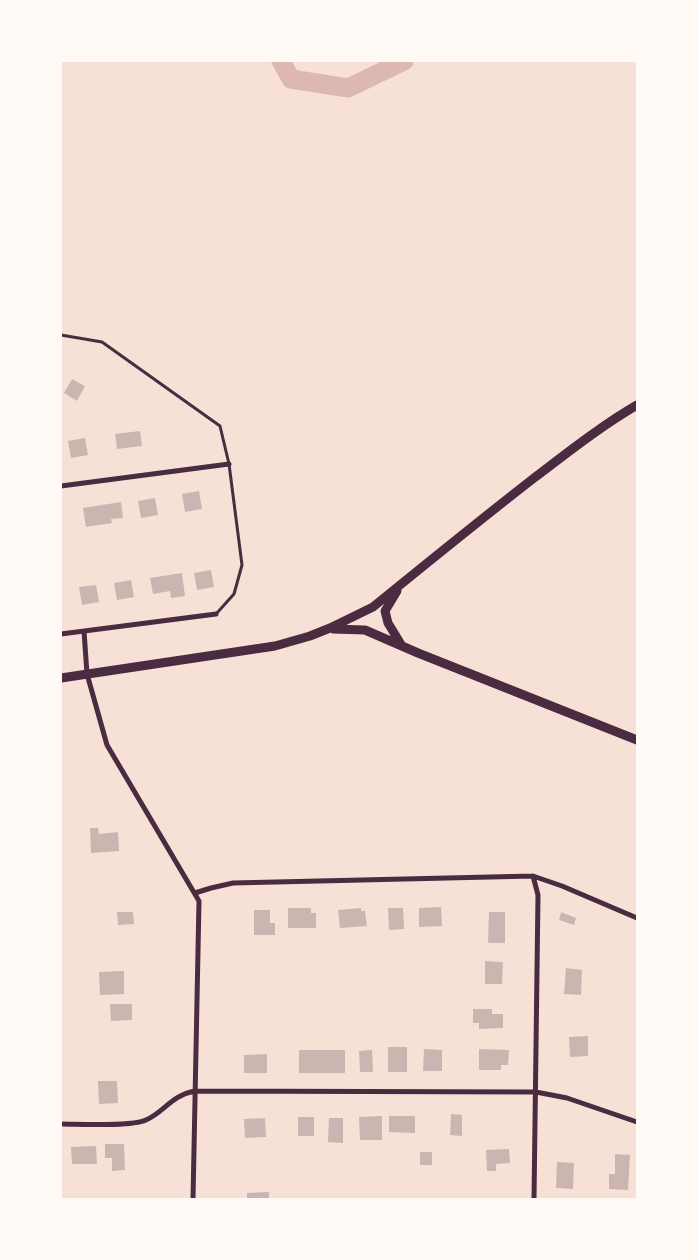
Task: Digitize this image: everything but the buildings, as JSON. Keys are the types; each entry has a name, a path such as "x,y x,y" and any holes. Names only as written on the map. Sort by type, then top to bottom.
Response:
{"main road":[{"path":"61,678 275,646 330,628 374,607 570,451 622,414 637,406"},
{"path":"402,646 388,623 385,611 403,583"},
{"path":"330,628 365,630 637,740"}],"street":[{"path":"61,486 230,464"},
{"path":"61,634 216,614"},
{"path":"84,632 87,674 107,745 200,900 193,1199"},
{"path":"195,894 233,883 533,876 562,886 637,918"},
{"path":"533,876 538,895 534,1199"},
{"path":"61,1124 127,1124 146,1121 177,1097 187,1092 195,1091 536,1092 567,1098 637,1122"}],"lane":[{"path":"61,335 102,342 220,426 230,464 242,566 234,594 216,614"}],"waterway":[{"path":"281,61 291,79 348,88 404,61"}]}
